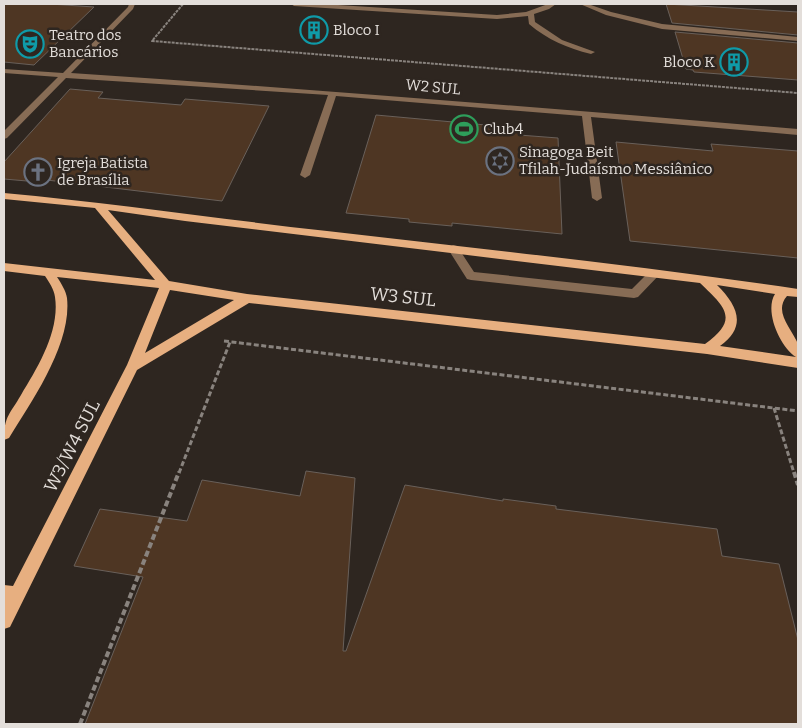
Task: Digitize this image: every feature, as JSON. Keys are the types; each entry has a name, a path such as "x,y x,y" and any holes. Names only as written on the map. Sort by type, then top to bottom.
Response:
{"main road":[{"path":"4,196 98,205 185,218 655,273 798,293"},
{"path":"98,205 166,285"},
{"name":"W3 SUL","path":"4,267 166,285 247,298 707,349 798,363"},
{"path":"4,434 28,397 53,348 60,320 61,296 49,272"},
{"path":"703,279 719,294 732,316 732,324 726,334 707,349"},
{"name":"W3/W4 SUL","path":"4,621 10,594 133,366 166,285"},
{"path":"785,291 778,299 776,307 784,332 798,353"},
{"path":"133,366 247,298"}],"street":[{"path":"4,136 131,8 132,4"},
{"path":"294,4 479,16 515,16 531,13 553,4"},
{"path":"583,4 624,20 662,27 798,39"},
{"path":"531,13 530,23 545,35 564,45 591,52"},
{"name":"W2 SUL","path":"4,71 333,93 798,132"},
{"path":"304,175 333,93"},
{"path":"586,114 597,198"},
{"path":"453,249 471,276 634,294 655,273"}],"path":[{"path":"183,4 152,41 798,93"},
{"path":"183,336 798,410"},
{"path":"80,724 230,342"},
{"path":"774,408 798,485"}],"building":[{"name":"Teatro dos Bancários","path":"4,4 50,4 94,7 34,65 4,62"},
{"path":"666,4 798,12 798,35 672,23"},
{"path":"675,32 798,43 798,80 694,72 693,70 686,69"},
{"path":"70,89 103,92 98,98 181,105 185,99 269,106 222,201 30,178 27,181 4,179 4,162"},
{"path":"376,115 519,128 519,135 558,138 562,234 452,223 452,226 409,222 409,219 346,213"},
{"path":"616,142 713,151 711,144 798,151 798,258 630,241"},
{"path":"306,471 355,478 343,651 346,651 405,485 503,501 503,499 556,506 556,509 717,529 722,556 779,564 798,640 798,724 85,724 143,577 74,566 100,509 187,521 202,480 300,496"}],"place":[{"name":"Bloco I","path":"314,30"},
{"name":"Teatro dos Bancários","path":"30,44"},
{"name":"Bloco K","path":"734,62"},
{"name":"Club4","path":"464,129"},
{"name":"Sinagoga Beit Tfilah-Judaísmo Messiânico","path":"500,161"},
{"name":"Igreja Batista de Brasília","path":"38,172"}]}
